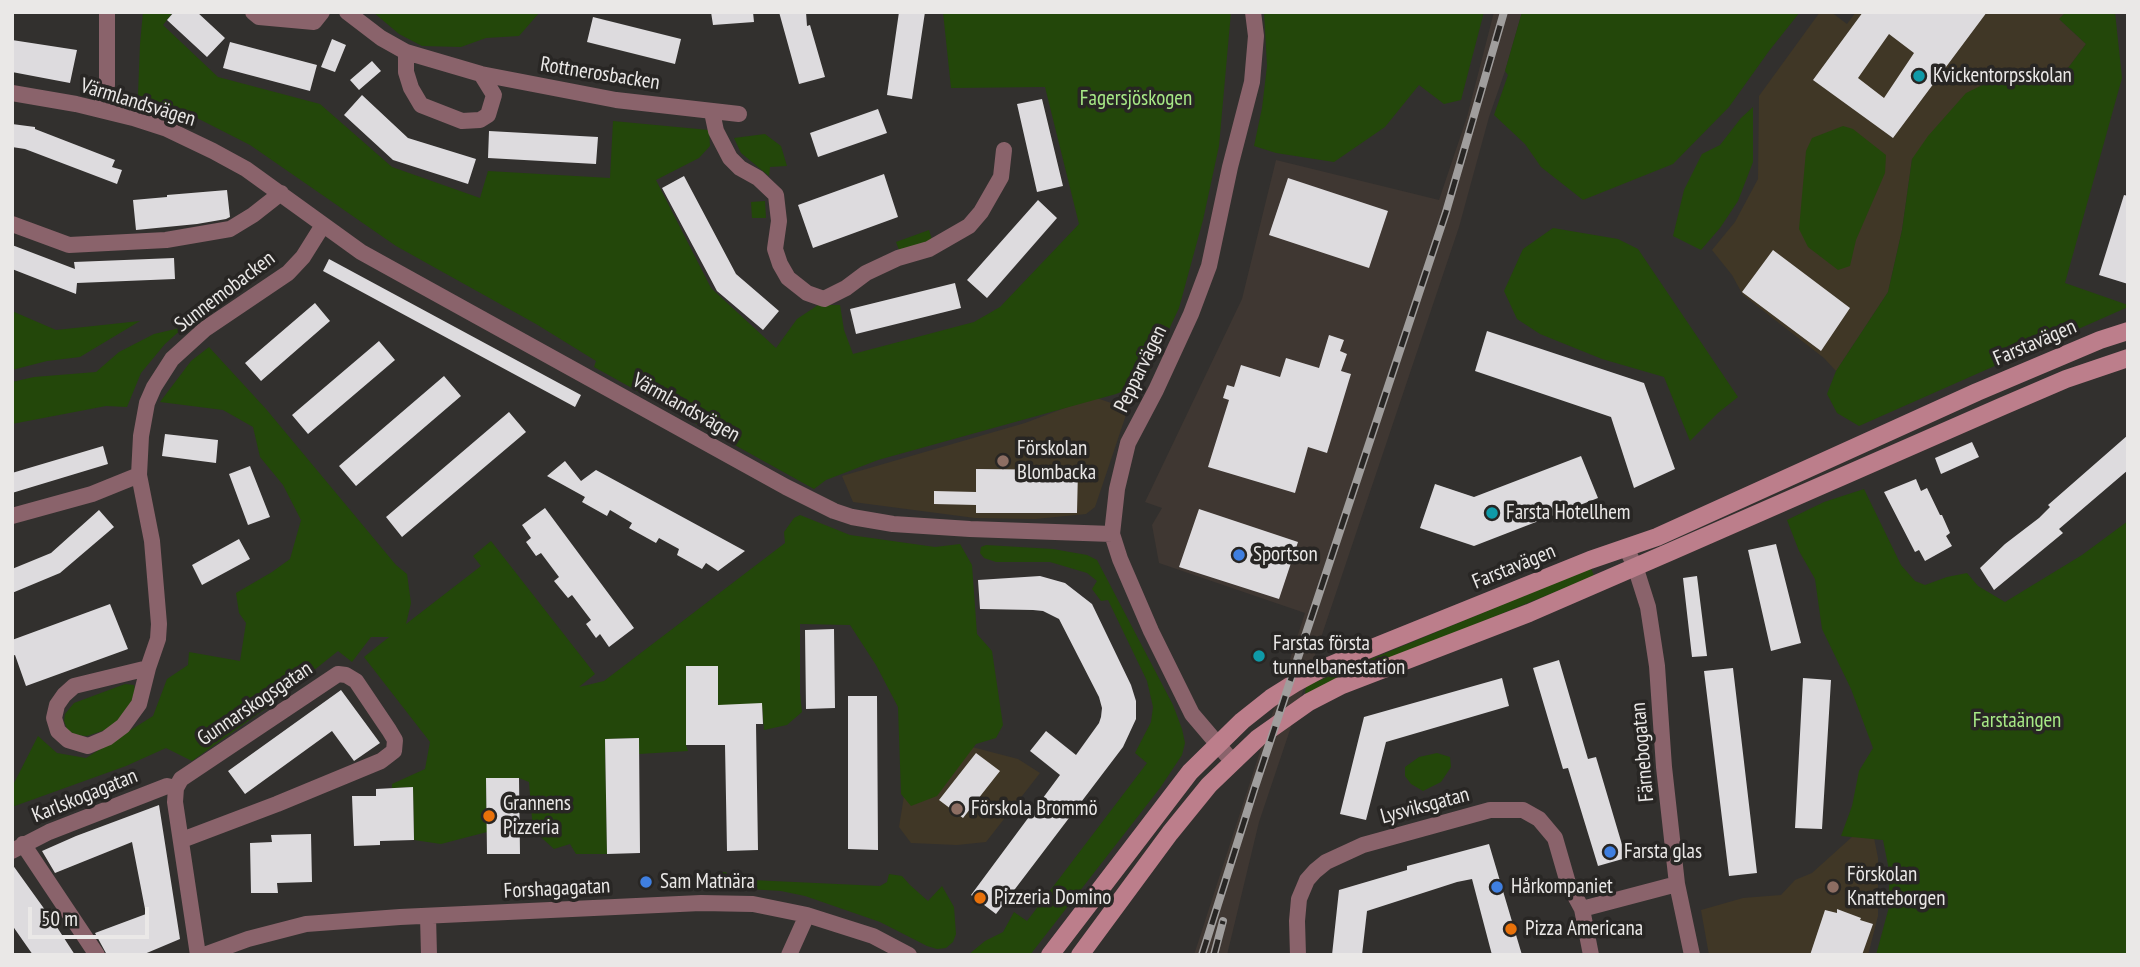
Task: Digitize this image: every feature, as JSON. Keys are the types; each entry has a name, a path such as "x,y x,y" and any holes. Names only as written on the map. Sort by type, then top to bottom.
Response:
{"street":[{"path":"101,110 107,85 107,12"},
{"path":"253,12 259,17 314,23 322,12"},
{"name":"Rottnerosbacken","path":"347,12 381,38 406,52 481,74 616,100 739,114"},
{"name":"Pepparvägen","path":"1232,761 1192,714 1151,631 1112,534 1117,489 1128,443 1191,314 1209,266 1252,82 1256,36 1252,12"},
{"path":"406,52 406,72 421,105 462,121 480,120 488,114 494,95 481,74"},
{"name":"Värmlandsvägen","path":"12,93 101,110 167,129 214,150 281,193 361,252 834,511 893,524 1112,534"},
{"path":"712,112 716,131 730,158 776,195 779,221 775,249 788,278 807,293 824,299 846,288 866,273 898,258 929,248 969,226 981,212 1000,177 1004,150"},
{"path":"12,224 69,245 166,240 230,229 281,193"},
{"name":"Sunnemobacken","path":"148,667 74,686 57,705 54,718 58,731 68,740 88,746 107,738 123,726 139,704 158,639 152,541 139,475 141,436 147,403 172,359 205,329 288,273 303,257 323,225"},
{"name":"Farstavägen","path":"1050,955 1190,772 1217,744 1271,698 1319,670 1590,560 1657,537 1977,392 2100,340 2128,331"},
{"path":"1080,955 1209,785 1258,738 1309,702 1342,685 1529,613 1985,413 2066,379 2128,358"},
{"path":"12,516 92,494 139,475"},
{"name":"Färnebogatan","path":"1626,548 1648,607 1657,666 1664,767 1677,884 1692,955"},
{"name":"Gunnarskogsgatan","path":"176,788 181,779 338,674 356,681 395,740 394,751 381,761 182,840"},
{"name":"Karlskogagatan","path":"18,847 167,786 176,788"},
{"path":"176,788 175,802 198,955"},
{"name":"Lysviksgatan","path":"1298,955 1298,899 1315,870 1363,845 1490,810 1523,810 1539,819 1555,838 1569,883 1582,909 1591,955"},
{"path":"18,847 97,955"},
{"path":"1582,909 1677,884"},
{"name":"Forshagagatan","path":"204,955 248,939 306,924 701,903 753,904 807,915 873,936 909,955"},
{"path":"789,955 807,915"},
{"path":"428,916 429,955"}],"shaded area":[{"path":"1494,12 1522,12 1489,117 1459,227 1259,822 1227,955 1194,955 1305,613 1159,563 1152,525 1162,508 1145,502 1242,299 1276,160 1439,200 1467,117"},
{"path":"1820,12 1831,12 1847,24 1856,12 2066,12 2059,19 2086,44 2056,84 1912,159 1902,230 1888,292 1836,371 1824,358 1743,295 1732,275 1712,250 1735,222 1758,179 1759,96"},
{"name":"Förskolan Blombacka","path":"1094,397 1128,409 1095,507 1086,514 1035,519 975,518 853,502 842,476 1025,423"},
{"name":"Förskola Brommö","path":"968,746 1018,759 1040,773 986,842 957,845 911,843 899,827 905,790"},
{"name":"Förskolan Knatteborgen","path":"1870,818 1878,858 1878,916 1868,955 1709,955 1701,910 1743,898 1781,895 1795,880 1812,873"}],"green space":[{"name":"Fagersjöskogen","path":"143,12 173,12 163,25 218,77 320,104 392,167 480,198 488,171 610,178 613,121 709,130 710,146 699,158 656,180 711,288 776,348 797,319 818,305 840,305 844,330 853,354 974,322 1000,307 1079,224 1045,87 951,88 943,12 1231,12 1219,146 1203,220 1179,308 1141,384 1116,394 878,460 826,480 814,489 594,367 596,361 536,324 396,246 250,145 197,118 138,95"},
{"path":"373,12 540,12 519,36 486,38 461,47 422,46 399,34"},
{"path":"1264,12 1484,12 1461,100 1444,104 1419,85 1385,127 1334,162 1276,153 1254,146 1267,66"},
{"path":"1522,12 1800,12 1729,107 1673,164 1583,200 1541,167 1525,144 1494,115 1508,75 1505,71"},
{"path":"2066,12 2115,12 2122,78 2065,283 2128,307 1859,426 1837,413 1827,394 1836,371 1888,292 1902,230 1912,159 1928,136 1966,93 1999,77 2031,70 2056,84 2086,44 2059,19"},
{"path":"1753,107 1753,162 1738,201 1701,250 1673,236 1684,190 1702,154 1720,145"},
{"path":"1843,126 1853,129 1886,155 1885,173 1856,240 1850,266 1838,270 1808,247 1799,229 1806,151 1812,138"},
{"path":"765,134 781,146 787,166 770,167 769,176 741,153 734,138"},
{"path":"765,201 766,218 752,218 751,202"},
{"path":"1553,228 1618,239 1638,249 1738,397 1690,441 1664,377 1602,359 1540,334 1517,319 1504,291 1523,249"},
{"path":"929,230 933,243 901,255 896,242"},
{"path":"12,311 56,330 140,321 80,357 47,361 12,370"},
{"path":"184,327 165,344 141,373 127,407 106,406 12,424 12,382 34,377 96,372 119,352 154,334"},
{"path":"209,347 266,409 396,565 407,574 411,603 406,624 481,566 473,556 491,541 595,674 579,687 604,681 785,543 784,532 794,518 800,515 850,535 935,547 960,544 972,565 977,634 992,651 1003,725 996,738 976,744 937,796 911,806 901,794 898,707 876,665 850,625 800,624 802,712 787,725 764,730 762,704 718,728 686,666 688,751 639,754 638,738 605,739 607,854 576,854 570,844 554,849 533,830 529,782 519,778 486,778 487,832 441,844 414,840 413,787 392,788 392,784 425,769 430,742 364,657 389,637 371,637 352,662 338,651 268,707 192,761 166,748 126,766 12,807 12,787 38,736 57,753 86,758 153,716 167,679 188,665 189,652 240,661 246,623 239,613 236,593 290,559 301,520 283,485 260,457 253,427 223,410 160,402 191,361"},
{"name":"Farstaängen","path":"1864,489 1901,565 1915,581 1925,585 1967,573 1978,586 2005,602 2082,555 2128,521 2128,955 1876,955 1889,907 1889,870 1883,840 1841,836 1852,806 1859,771 1873,748 1851,689 1822,629 1815,579 1799,551 1787,520 1824,502"},
{"path":"986,545 1053,549 1087,555 1097,560 1173,705 1185,743 1182,755 1160,788 1030,955 968,955 985,941 1003,932 1014,912 1027,921 1147,763 1135,753 1151,722 1153,707 1147,681 1108,600 1101,601 1092,589 1097,581 1087,573 1050,562 996,562 984,558 980,553 981,547"},
{"path":"1591,568 1594,576 1305,694 1306,686"},
{"path":"125,684 134,685 135,690 121,719 108,729 87,736 74,735 67,729 65,714 74,703"},
{"path":"1437,753 1450,757 1451,767 1441,782 1423,791 1411,784 1405,776 1405,767 1419,757"},
{"path":"726,872 730,879 880,886 887,882 889,874 902,876 928,901 942,886 954,907 956,934 953,942 946,948 937,949 880,922 805,896 781,891 718,887 712,881 714,875"}],"building":[{"path":"174,12 197,12 225,38 207,57 167,20"},
{"path":"711,12 753,12 754,22 713,25"},
{"path":"779,12 806,12 807,26 810,25 825,77 799,84"},
{"path":"899,12 925,12 912,99 887,95"},
{"name":"Kvickentorpsskolan","path":"1863,12 1987,12 1893,138 1813,80","holes":["1889,34 1914,53 1884,98 1858,78"]},
{"path":"593,17 681,39 675,64 587,42"},
{"path":"332,39 346,45 335,72 321,67"},
{"path":"12,40 77,50 70,83 12,72"},
{"path":"230,42 317,65 310,91 223,68"},
{"path":"372,61 381,71 359,90 350,80"},
{"path":"362,95 408,138 476,159 468,184 393,160 344,115"},
{"path":"1042,99 1063,186 1037,192 1017,104"},
{"path":"878,109 887,133 818,157 810,133"},
{"path":"12,124 35,127 115,160 112,167 122,170 117,184 25,149 12,147"},
{"path":"489,131 598,137 596,164 488,158"},
{"path":"884,174 898,217 813,248 798,205"},
{"path":"684,176 736,274 779,311 763,330 717,291 662,188"},
{"path":"1288,178 1388,211 1369,268 1269,235"},
{"path":"227,190 230,217 226,219 136,230 133,200"},
{"path":"2124,195 2128,196 2128,284 2099,275"},
{"path":"1038,200 1057,218 987,298 967,280"},
{"path":"12,245 75,269 74,262 174,258 175,279 77,283 76,294 12,269"},
{"path":"1773,250 1850,308 1821,351 1742,292"},
{"path":"329,259 581,395 575,407 323,271"},
{"path":"955,283 961,308 856,334 850,309"},
{"path":"315,303 330,321 261,381 245,363"},
{"path":"1487,331 1644,383 1675,469 1634,488 1611,417 1475,371"},
{"path":"1329,335 1344,340 1340,351 1347,354 1341,371 1351,374 1327,453 1308,447 1295,493 1208,467 1229,400 1223,398 1227,385 1234,387 1241,365 1280,377 1286,358 1319,368"},
{"path":"379,341 395,360 308,434 292,415"},
{"path":"444,376 461,396 356,486 339,466"},
{"path":"509,412 526,432 402,537 386,517"},
{"path":"165,434 218,440 216,463 162,456"},
{"path":"2128,435 2128,470 2059,529 2063,533 1994,590 1980,568 2005,544 2039,518 2050,507 2048,505"},
{"path":"1972,442 1979,457 1941,474 1935,458"},
{"path":"103,446 108,464 12,493 12,473"},
{"name":"Farsta Hotellhem","path":"1581,456 1598,498 1474,546 1420,528 1435,484 1474,497"},
{"path":"565,461 581,481 596,470 745,551 718,571 706,563 702,569 677,555 679,549 659,538 656,543 629,528 632,523 610,510 607,516 582,502 585,497 547,476"},
{"path":"250,466 270,517 248,525 229,474"},
{"path":"976,469 1078,470 1077,513 976,513 976,505 934,504 934,491 976,492"},
{"path":"1916,479 1921,491 1927,488 1942,515 1950,533 1946,536 1952,546 1925,561 1919,550 1915,552 1884,492"},
{"path":"545,508 634,628 609,647 600,634 596,638 586,624 591,620 572,595 568,598 554,581 559,577 541,553 536,556 526,542 531,538 522,525"},
{"name":"Sportson","path":"1199,509 1298,542 1279,599 1179,567"},
{"path":"99,510 114,527 60,573 12,593 12,569 51,553"},
{"path":"239,539 250,559 202,585 192,565"},
{"path":"1776,544 1801,643 1771,651 1748,550"},
{"path":"1040,576 1065,583 1092,604 1131,685 1136,701 1136,719 1123,747 996,914 971,895 1060,775 1030,751 1046,731 1076,755 1101,717 1099,697 1059,619 1043,611 980,609 978,580"},
{"path":"1697,576 1707,656 1692,657 1683,578"},
{"path":"110,604 128,649 26,686 15,655 12,656 12,640"},
{"path":"834,629 835,708 806,709 805,630"},
{"path":"1559,660 1588,759 1596,757 1626,858 1598,866 1568,768 1563,769 1533,668"},
{"path":"686,666 718,666 718,705 762,703 763,724 756,724 758,850 727,851 725,745 686,745"},
{"path":"1733,668 1757,873 1729,876 1704,671"},
{"path":"1502,678 1509,706 1386,742 1366,820 1340,814 1364,717"},
{"path":"1803,678 1831,680 1822,829 1795,828"},
{"path":"341,690 380,743 354,761 332,731 245,794 228,771"},
{"path":"848,696 877,696 878,850 848,849"},
{"path":"639,738 640,853 607,854 605,739"},
{"path":"976,753 1000,771 963,818 939,800"},
{"path":"486,778 519,778 520,854 487,854"},
{"path":"413,787 414,840 380,841 380,845 354,846 352,796 376,796 376,789"},
{"path":"159,805 180,939 142,955 107,955 95,933 146,914 132,842 55,873 42,851"},
{"path":"311,834 312,882 277,883 278,893 251,893 250,843 272,842 271,835"},
{"path":"1489,844 1522,955 1492,955 1472,879 1367,911 1362,955 1332,955 1339,890 1407,870 1407,866"},
{"path":"12,864 75,955 33,955 12,925"},
{"path":"1837,909 1873,924 1862,955 1810,955 1825,910 1837,913"}],"railway":[{"path":"1202,955 1446,212 1504,12"},
{"path":"1214,955 1223,921"}],"place":[{"name":"Kvickentorpsskolan","path":"1919,76"},
{"name":"Förskolan Blombacka","path":"1003,461"},
{"name":"Farsta Hotellhem","path":"1492,513"},
{"name":"Sportson","path":"1239,555"},
{"name":"Farstas första tunnelbanestation","path":"1259,656"},
{"name":"Förskola Brommö","path":"957,809"},
{"name":"Grannens Pizzeria","path":"489,816"},
{"name":"Farsta glas","path":"1610,852"},
{"name":"Sam Matnära","path":"646,882"},
{"name":"Hårkompaniet","path":"1497,887"},
{"name":"Förskolan Knatteborgen","path":"1833,887"},
{"name":"Pizzeria Domino","path":"980,898"},
{"name":"Pizza Americana","path":"1511,929"}]}
